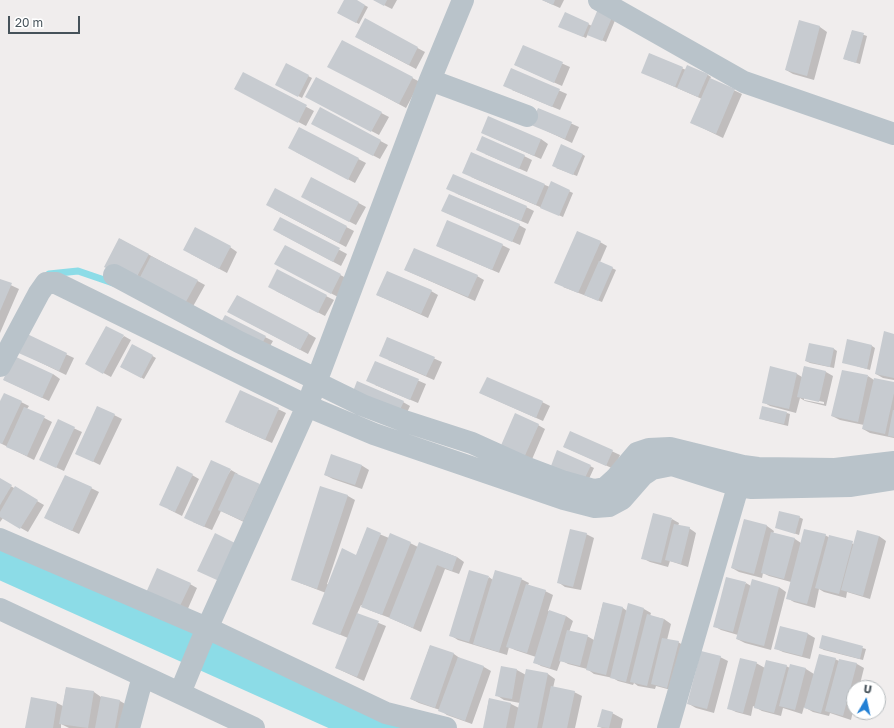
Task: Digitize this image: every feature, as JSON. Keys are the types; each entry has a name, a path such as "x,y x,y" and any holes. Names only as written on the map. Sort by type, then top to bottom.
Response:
{"street":[{"path":"180,693 204,635 313,390 430,80 463,0"},
{"path":"599,0 744,82 894,134"},
{"path":"430,80 527,116"},
{"path":"114,276 239,342 313,390 374,434 527,487 595,507 609,506 622,499 643,475 652,469 672,465 741,476 780,469 835,469 894,462"},
{"path":"0,366 46,283 56,283 313,390 338,395 404,421 472,443 525,467 562,481 594,490 605,488 615,479 637,453 649,448 670,448 741,476 752,488 850,486 894,479"},
{"path":"668,728 741,476"},
{"path":"0,539 204,635 386,713 446,728"},
{"path":"0,608 254,728"},
{"path":"130,728 143,676"}],"building":[{"path":"344,0 357,0 365,5 356,23 337,13"},
{"path":"373,0 387,0 384,6"},
{"path":"542,0 555,0 553,5"},
{"path":"598,9 613,15 602,41 587,35"},
{"path":"565,12 589,23 583,37 558,27"},
{"path":"365,18 418,47 409,65 355,37"},
{"path":"799,20 820,26 807,76 785,70"},
{"path":"852,30 864,33 856,63 843,59"},
{"path":"342,40 413,77 399,104 327,67"},
{"path":"523,45 563,62 554,83 514,65"},
{"path":"649,53 683,67 675,87 641,73"},
{"path":"286,63 309,75 298,97 275,85"},
{"path":"687,65 708,74 698,97 677,88"},
{"path":"511,68 560,89 552,107 503,86"},
{"path":"243,72 307,105 298,123 234,89"},
{"path":"316,77 382,112 371,132 305,97"},
{"path":"710,78 735,89 716,134 690,123"},
{"path":"320,107 381,140 373,156 311,124"},
{"path":"538,108 572,122 565,139 531,125"},
{"path":"488,116 541,139 534,156 481,133"},
{"path":"299,127 359,158 348,180 288,148"},
{"path":"482,136 525,155 519,169 476,150"},
{"path":"561,144 583,154 573,175 552,166"},
{"path":"471,152 545,184 536,205 462,173"},
{"path":"453,174 527,206 521,221 446,189"},
{"path":"311,177 359,202 349,222 301,197"},
{"path":"551,181 570,190 559,216 540,208"},
{"path":"275,188 347,226 339,243 266,205"},
{"path":"449,194 520,224 512,242 441,211"},
{"path":"280,217 340,248 333,262 273,230"},
{"path":"447,220 503,244 492,270 436,246"},
{"path":"195,227 231,246 219,269 183,250"},
{"path":"577,231 601,241 578,293 554,283"},
{"path":"119,238 149,254 134,282 104,267"},
{"path":"285,245 341,274 331,294 274,264"},
{"path":"414,248 478,275 468,297 404,270"},
{"path":"151,256 198,280 183,307 137,283"},
{"path":"599,261 613,267 598,301 584,295"},
{"path":"277,269 327,295 318,313 268,287"},
{"path":"387,271 432,290 421,314 376,295"},
{"path":"0,279 12,283 0,311"},
{"path":"237,295 309,333 300,350 227,312"},
{"path":"225,315 266,336 259,350 218,328"},
{"path":"106,326 124,335 103,374 85,364"},
{"path":"884,331 894,334 894,378 875,374"},
{"path":"23,332 67,353 59,371 14,351"},
{"path":"387,337 435,357 426,376 379,356"},
{"path":"847,339 872,345 867,369 842,363"},
{"path":"809,343 834,348 830,367 805,361"},
{"path":"132,344 153,355 141,378 120,367"},
{"path":"14,356 53,374 42,398 3,380"},
{"path":"375,361 419,379 410,400 366,381"},
{"path":"770,366 797,373 789,409 762,403"},
{"path":"804,366 826,371 819,402 797,397"},
{"path":"842,370 868,375 858,422 831,416"},
{"path":"487,377 543,401 536,418 479,393"},
{"path":"874,378 894,382 894,393 885,434 862,429"},
{"path":"357,381 404,401 398,414 352,394"},
{"path":"240,390 279,408 265,440 225,422"},
{"path":"4,393 22,401 2,444 0,443 0,401"},
{"path":"97,406 115,414 93,462 75,454"},
{"path":"762,406 787,412 784,424 759,419"},
{"path":"24,407 45,416 27,456 6,447"},
{"path":"894,410 894,437 888,436"},
{"path":"515,413 539,424 523,460 499,450"},
{"path":"58,419 75,427 56,468 39,460"},
{"path":"570,431 613,450 606,466 563,447"},
{"path":"557,450 591,465 584,480 551,466"},
{"path":"331,454 362,465 355,485 324,475"},
{"path":"211,460 231,469 204,527 184,518"},
{"path":"177,466 193,474 175,512 159,505"},
{"path":"235,473 260,484 243,521 218,510"},
{"path":"65,475 92,487 72,531 44,518"},
{"path":"0,478 12,485 0,505"},
{"path":"15,486 38,500 20,529 0,517 0,512"},
{"path":"320,486 348,495 317,589 291,580"},
{"path":"779,511 800,516 795,534 775,528"},
{"path":"653,513 672,518 661,563 641,559"},
{"path":"744,519 767,525 754,574 731,568"},
{"path":"674,524 690,527 681,564 665,560"},
{"path":"367,527 381,533 340,635 312,624 342,548 356,555"},
{"path":"570,529 587,533 573,587 557,583"},
{"path":"804,529 826,534 807,604 786,599"},
{"path":"857,530 879,536 863,596 841,590"},
{"path":"771,532 795,538 784,579 761,573"},
{"path":"215,533 237,544 219,581 197,571"},
{"path":"390,533 411,542 382,615 361,607"},
{"path":"829,535 853,541 839,594 815,588"},
{"path":"419,542 457,557 452,571 437,565 413,628 389,618"},
{"path":"157,568 191,583 178,610 145,595"},
{"path":"469,570 489,576 469,642 449,636"},
{"path":"495,570 522,578 499,652 473,644"},
{"path":"726,577 746,582 733,632 713,627"},
{"path":"752,579 779,587 764,646 736,639"},
{"path":"526,584 546,590 527,653 506,647"},
{"path":"603,602 623,607 606,675 586,670"},
{"path":"628,603 644,608 626,682 610,678"},
{"path":"549,610 566,616 550,668 533,663"},
{"path":"357,613 379,621 357,677 335,668"},
{"path":"647,614 664,619 647,686 630,682"},
{"path":"780,626 808,633 802,656 774,649"},
{"path":"567,630 588,635 580,666 559,661"},
{"path":"822,635 863,646 860,659 819,648"},
{"path":"662,638 679,641 667,688 651,684"},
{"path":"430,645 454,653 435,708 410,699"},
{"path":"701,651 721,656 707,709 687,704"},
{"path":"819,654 836,658 821,713 804,708"},
{"path":"458,657 484,666 465,721 438,711"},
{"path":"740,658 757,662 743,713 727,709"},
{"path":"839,659 857,663 853,680 846,680 846,705 843,716 825,711"},
{"path":"766,660 787,665 774,713 754,708"},
{"path":"790,664 806,668 795,710 779,706"},
{"path":"501,666 517,669 512,699 495,696"},
{"path":"526,669 548,673 537,728 514,728"},
{"path":"551,686 575,691 567,728 542,728"},
{"path":"66,687 94,691 88,728 59,724"},
{"path":"101,696 120,700 115,728 95,728"},
{"path":"31,697 57,702 53,728 25,728"},
{"path":"489,698 511,703 506,728 483,728"},
{"path":"602,709 613,712 609,728 597,727"}],"waterway":[{"path":"49,274 78,271 113,283"},
{"path":"0,557 381,728"}]}
